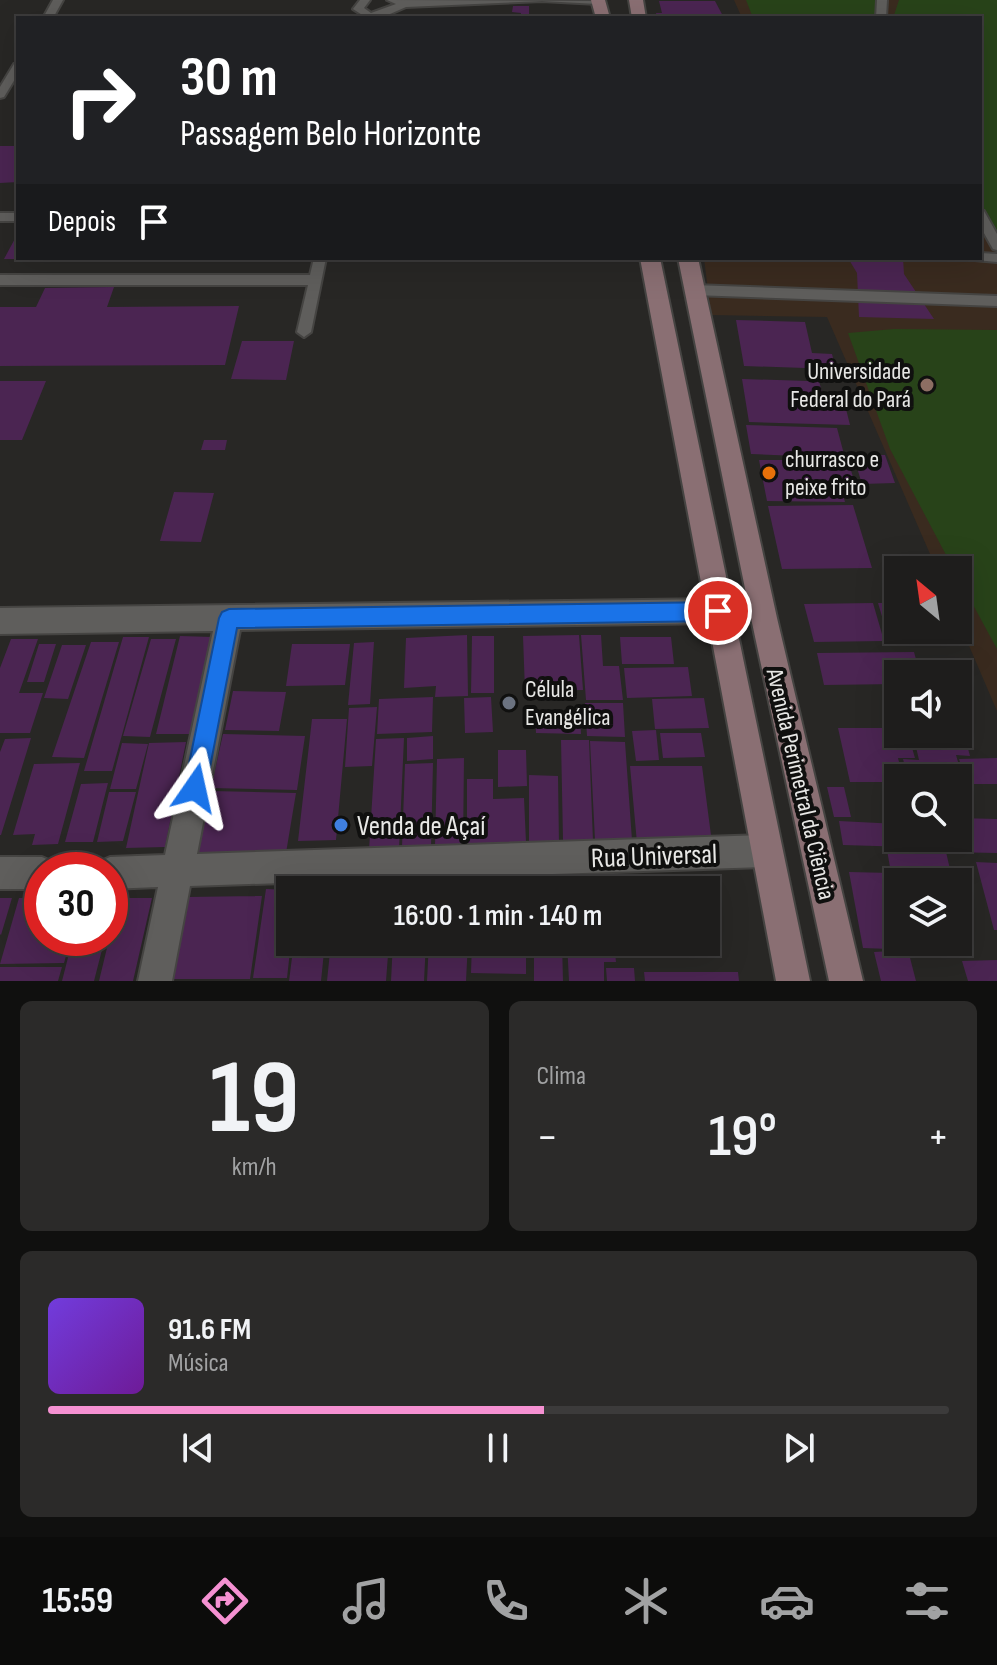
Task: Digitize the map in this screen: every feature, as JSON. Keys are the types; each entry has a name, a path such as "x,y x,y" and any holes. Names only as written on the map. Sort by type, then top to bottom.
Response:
{"main road":[{"name":"Avenida Perimetral da Ciência","path":"650,260 793,981"},
{"path":"664,260 670,286 693,290"},
{"name":"Avenida Perimetral da Ciência","path":"688,260 846,981"}],"street":[{"path":"0,621 718,611"},
{"path":"155,981 229,618"},
{"name":"Rua Universal","path":"128,873 766,851"},
{"path":"0,873 24,873"}],"lane":[{"path":"365,0 358,9 362,16 378,15 404,4"},
{"path":"392,0 404,4 538,0"},
{"path":"546,0 598,1"},
{"path":"0,95 16,69"},
{"path":"982,218 997,246"},
{"path":"304,332 320,260"},
{"path":"0,280 315,280"},
{"path":"693,290 997,301"}],"shaded area":[{"name":"Universidade Federal do Pará","path":"734,0 997,0 997,711 968,644 972,644 972,556 931,556 827,317 711,315 704,260 982,260 982,16 741,16"}],"green space":[{"path":"746,0 880,0 876,16 752,16"},
{"path":"899,0 997,0 997,243 982,215 982,16 894,16"},
{"path":"894,329 997,330 997,649 972,603 972,556 947,556 890,449 848,333"}],"building":[{"path":"659,1 715,1 723,16 657,16 656,13 662,13"},
{"path":"513,6 529,6 529,16 512,12"},
{"path":"0,146 16,146 16,182 0,183"},
{"path":"16,237 16,259 4,259"},
{"path":"849,260 903,260 904,274 934,319 859,317 857,273"},
{"path":"114,287 107,307 239,306 225,365 0,366 0,307 36,307 45,288"},
{"path":"736,320 805,322 812,353 832,354 839,381 819,381 822,392 842,393 850,425 749,422 742,379 808,381 805,368 744,366"},
{"path":"242,341 294,341 286,380 231,379"},
{"path":"0,381 46,381 22,440 0,440"},
{"path":"746,425 837,428 845,458 751,454"},
{"path":"204,440 227,440 225,450 201,450"},
{"path":"853,455 885,455 895,483 862,484"},
{"path":"759,460 848,460 855,484 840,484 845,502 767,501"},
{"path":"174,492 214,493 201,542 160,541"},
{"path":"853,505 872,568 782,569 768,506"},
{"path":"873,603 884,641 814,642 804,604"},
{"path":"878,603 884,603 884,623"},
{"path":"467,635 468,696 435,697 436,686 404,688 406,638"},
{"path":"579,635 583,690 525,691 523,636"},
{"path":"581,635 601,635 603,666 619,666 623,700 586,700"},
{"path":"180,636 212,637 190,734 156,734"},
{"path":"472,636 494,636 494,693 471,693"},
{"path":"123,637 149,637 112,771 84,771"},
{"path":"620,637 671,637 674,664 622,664"},
{"path":"11,639 38,639 19,693 43,693 30,733 0,733 0,668"},
{"path":"151,639 176,639 150,737 123,736"},
{"path":"91,642 119,642 84,758 52,757"},
{"path":"374,642 370,704 348,705 354,643"},
{"path":"39,644 56,644 44,682 27,682"},
{"path":"292,644 350,644 345,685 286,686"},
{"path":"62,645 86,645 68,699 44,698"},
{"path":"914,652 916,660 884,660 884,684 824,685 817,653"},
{"path":"688,667 692,696 627,698 624,668"},
{"path":"233,691 286,692 279,731 225,730"},
{"path":"433,697 432,732 377,734 379,699"},
{"path":"491,697 493,732 465,733 464,698"},
{"path":"704,698 709,728 655,729 652,699"},
{"path":"585,703 623,703 625,737 587,736"},
{"path":"377,707 372,766 345,767 349,708"},
{"path":"535,712 580,712 581,734 536,733"},
{"path":"312,719 347,719 336,840 298,841"},
{"path":"838,728 884,728 884,748 912,748 915,758 898,758 900,764 884,764 884,782 850,782"},
{"path":"656,730 659,760 636,761 632,731"},
{"path":"660,733 701,733 705,757 663,758"},
{"path":"223,734 305,736 297,790 211,788"},
{"path":"433,736 433,759 407,761 407,738"},
{"path":"31,738 0,835 0,752 5,739"},
{"path":"404,738 399,849 369,850 376,739"},
{"path":"561,740 589,740 593,841 563,840"},
{"path":"590,741 625,742 632,840 595,840"},
{"path":"186,742 165,847 126,848 149,743"},
{"path":"122,743 148,744 136,789 110,789"},
{"path":"916,748 968,748 970,756 956,755 959,764 904,764 903,759 919,760"},
{"path":"498,750 526,750 527,786 498,787"},
{"path":"464,758 463,846 435,846 437,759"},
{"path":"997,758 997,784 972,784 972,764 961,764 959,759"},
{"path":"80,763 58,844 32,845 35,834 13,835 34,764"},
{"path":"433,763 431,847 402,847 405,764"},
{"path":"630,766 702,766 712,843 637,843"},
{"path":"529,775 558,776 559,845 529,844"},
{"path":"467,779 493,779 493,799 524,798 526,842 467,844"},
{"path":"108,783 93,842 65,842 81,784"},
{"path":"827,787 844,787 851,817 834,817"},
{"path":"211,791 296,793 286,853 222,852 219,862 195,862"},
{"path":"109,792 136,792 123,841 97,842"},
{"path":"972,818 997,819 997,853 946,852 972,852"},
{"path":"839,821 884,823 884,846 843,845"},
{"path":"887,852 946,852 950,868 890,868"},
{"path":"976,862 997,863 997,930 994,930"},
{"path":"849,872 884,873 884,949 863,948"},
{"path":"266,889 276,889 276,956 289,956 287,978 253,978"},
{"path":"262,896 250,979 172,979 188,897"},
{"path":"0,898 12,898 1,935 0,934"},
{"path":"19,898 24,898 24,956 66,956 64,963 0,964"},
{"path":"128,898 152,898 133,981 99,981 105,956 128,956"},
{"path":"884,951 884,956 910,956 916,981 881,981 874,952"},
{"path":"68,956 100,956 94,981 62,981"},
{"path":"292,956 324,956 321,981 289,981"},
{"path":"330,956 388,956 386,981 327,981"},
{"path":"392,956 425,956 424,981 391,981"},
{"path":"428,956 467,956 466,981 427,981"},
{"path":"472,956 526,956 526,974 471,973"},
{"path":"534,956 562,956 563,981 534,981"},
{"path":"568,956 615,956 616,962 604,962 604,981 569,981"},
{"path":"997,960 997,981 968,981 962,961"},
{"path":"0,967 62,967 58,981 0,981"},
{"path":"606,968 634,968 635,981 607,981"},
{"path":"644,972 738,972 739,981 645,981"}],"place":[{"name":"Universidade Federal do Pará","path":"927,385"},
{"name":"churrasco e peixe frito","path":"769,473"},
{"name":"Célula Evangélica","path":"509,703"},
{"name":"Venda de Açaí","path":"341,825"}],"route":[{"path":"195,788 229,618 718,611"}]}
